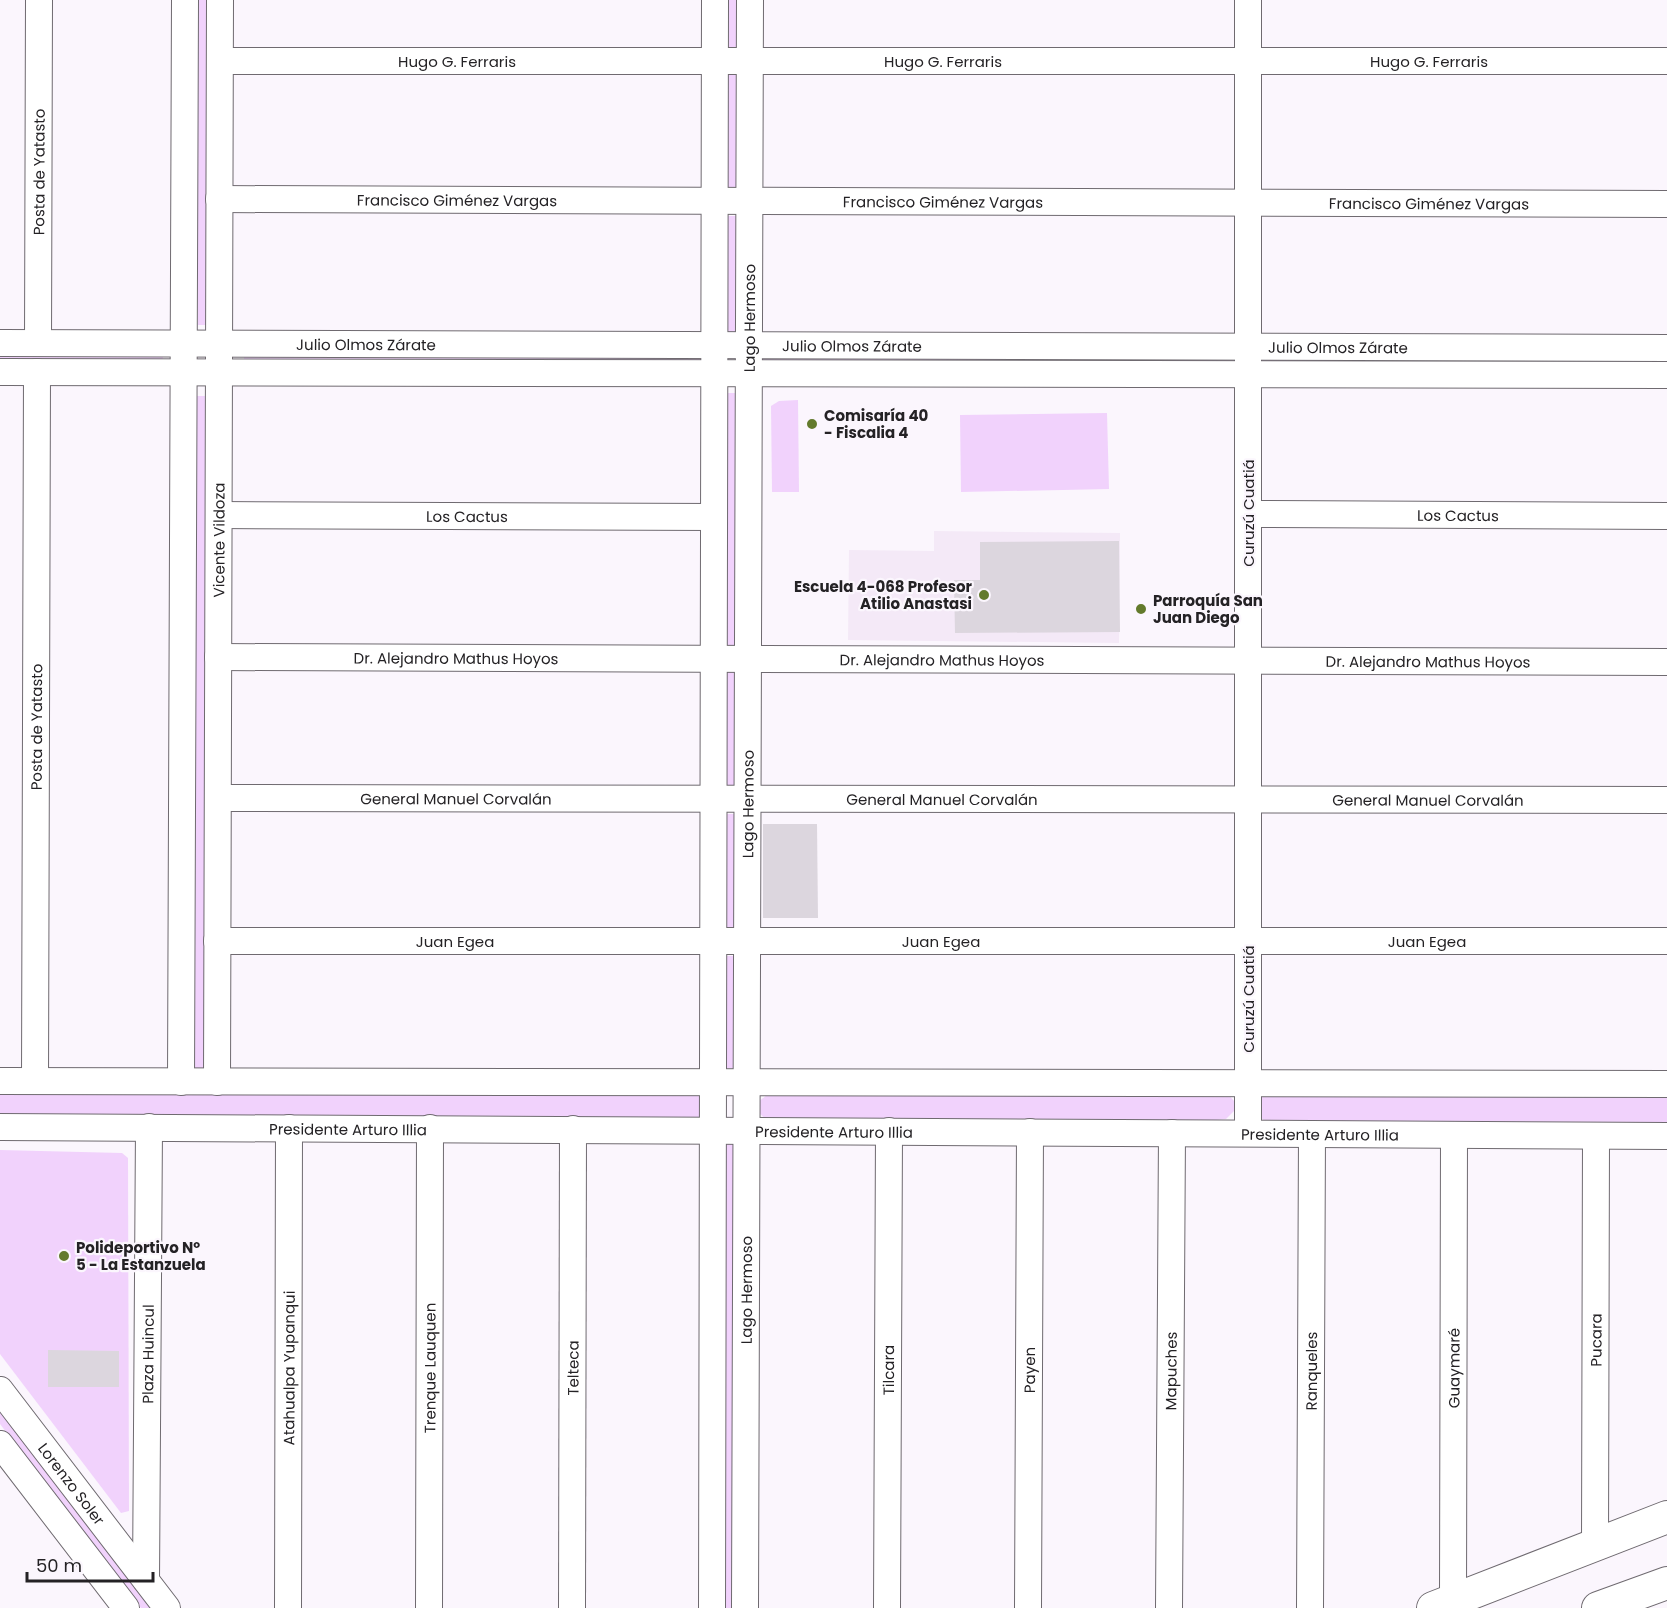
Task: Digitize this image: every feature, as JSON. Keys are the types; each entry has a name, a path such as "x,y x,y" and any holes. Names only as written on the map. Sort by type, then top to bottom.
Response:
{"main road":[{"path":"1443,1604 1667,1517"},
{"path":"1598,1608 1667,1583"}],"street":[{"name":"Posta de Yatasto","path":"38,343 39,0"},
{"path":"181,1082 185,0"},
{"name":"Vicente Vildoza","path":"217,1082 220,0"},
{"path":"712,1608 715,0"},
{"name":"Lago Hermoso","path":"746,1608 750,0"},
{"name":"Curuzú Cuatiá","path":"1248,0 1248,1133"},
{"name":"Hugo G. Ferraris","path":"219,61 1667,61"},
{"name":"Francisco Giménez Vargas","path":"219,199 1667,204"},
{"name":"Julio Olmos Zárate","path":"0,343 1667,348"},
{"name":"Julio Olmos Zárate","path":"0,372 1667,375"},
{"name":"Posta de Yatasto","path":"35,1081 38,372"},
{"name":"Los Cactus","path":"1248,514 1667,516"},
{"name":"Los Cactus","path":"219,515 714,517"},
{"name":"Dr. Alejandro Mathus Hoyos","path":"218,657 1667,662"},
{"name":"General Manuel Corvalán","path":"218,798 1667,800"},
{"name":"Juan Egea","path":"217,940 1667,941"},
{"path":"0,1081 1667,1084"},
{"name":"Presidente Arturo Illia","path":"0,1127 1667,1136"},
{"name":"Plaza Huincul","path":"146,1580 149,1127"},
{"name":"Atahualpa Yupanqui","path":"288,1608 290,1128"},
{"name":"Trenque Lauquen","path":"429,1608 430,1128"},
{"name":"Telteca","path":"572,1608 573,1129"},
{"name":"Tilcara","path":"887,1608 889,1131"},
{"name":"Payen","path":"1028,1608 1030,1132"},
{"name":"Mapuches","path":"1169,1608 1172,1133"},
{"name":"Ranqueles","path":"1310,1608 1312,1134"},
{"name":"Guaymaré","path":"1443,1604 1454,1135"},
{"name":"Pucara","path":"1595,1544 1596,1136"},
{"name":"Lorenzo Soler","path":"0,1390 167,1608"},
{"path":"0,1444 126,1608"}],"shaded area":[{"path":"198,0 207,0 206,325 198,325"},
{"path":"729,0 739,0 739,49 729,48"},
{"path":"728,74 739,74 738,189 728,189"},
{"path":"728,216 738,216 737,332 727,332"},
{"path":"0,353 161,354 163,357 162,361 0,363"},
{"path":"244,354 701,354 704,362 244,365"},
{"path":"1234,357 1235,362 762,364 759,358"},
{"path":"1264,357 1667,357 1667,368 1262,362"},
{"path":"727,393 737,393 736,647 726,647"},
{"path":"196,396 207,396 207,1072 195,1072"},
{"path":"798,400 799,492 772,492 771,406 779,401"},
{"path":"1107,413 1109,489 961,492 960,415"},
{"name":"Escuela 4-068 Profesor Atilio Anastasi","path":"934,531 1120,533 1119,643 848,640 849,550 934,551"},
{"path":"726,672 735,672 735,788 726,788"},
{"path":"725,814 735,814 736,927 726,927"},
{"path":"726,956 736,956 736,1068 726,1068"},
{"path":"0,1090 697,1094 702,1098 700,1118 0,1118"},
{"path":"1667,1092 1667,1122 1265,1121 1260,1117 1258,1103 1261,1095"},
{"path":"767,1095 1229,1095 1234,1101 1234,1111 1226,1119 1216,1120 768,1121 759,1113 758,1102"},
{"path":"726,1144 735,1144 735,1608 724,1608"},
{"name":"Polideportivo Nº 5 - La Estanzuela","path":"0,1150 122,1153 128,1158 129,1511 121,1513 0,1354"},
{"path":"0,1405 155,1608 141,1608 0,1424"}],"building":[{"path":"1119,541 1120,632 955,633 954,580 980,580 980,542"},
{"path":"763,824 817,824 818,918 763,918"},
{"path":"48,1350 119,1351 119,1387 48,1387"}],"place":[{"name":"Comisaría 40 - Fiscalia 4","path":"812,424"},
{"name":"Escuela 4-068 Profesor Atilio Anastasi","path":"984,595"},
{"name":"Parroquía San Juan Diego","path":"1141,609"},
{"name":"Polideportivo Nº 5 - La Estanzuela","path":"64,1256"}]}
